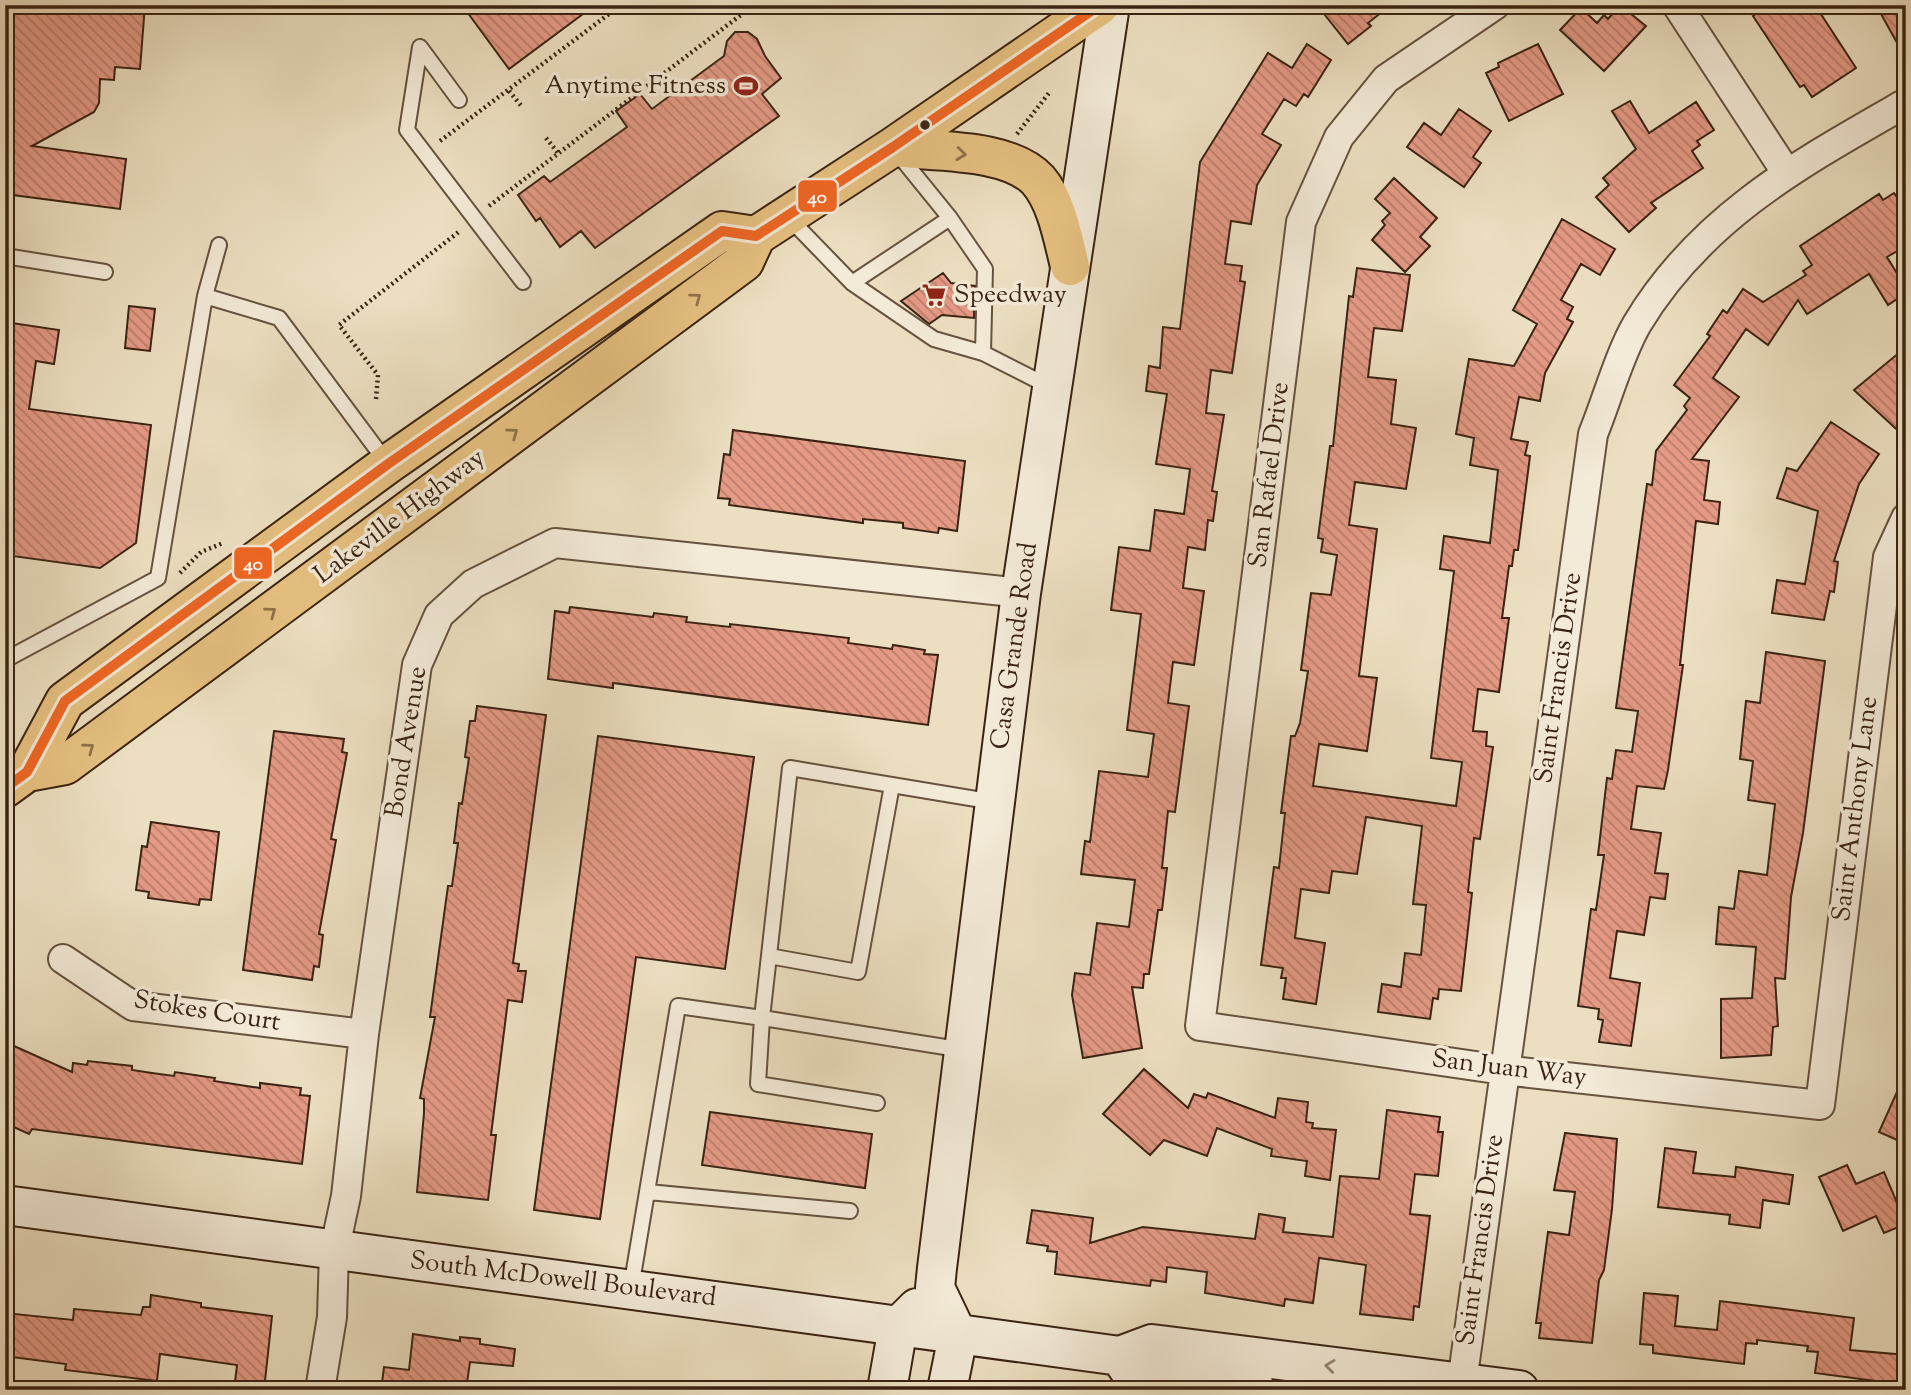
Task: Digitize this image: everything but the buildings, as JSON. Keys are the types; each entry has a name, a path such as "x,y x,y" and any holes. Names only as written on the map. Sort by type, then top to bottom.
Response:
{"main road":[{"name":"Lakeville Highway","path":"16,780 65,765 744,262 755,236 893,147 1100,5"},
{"name":"Casa Grande Road","path":"935,1288 1021,593 1110,5"},
{"path":"893,147 998,158 1019,164 1039,181 1055,213 1070,265"},
{"name":"Lakeville Highway","path":"16,780 65,701 388,464 722,232 755,236"},
{"name":"South McDowell Boulevard","path":"5,1205 334,1252 852,1317 958,1336 1120,1356 1152,1344 1462,1386 1520,1390"},
{"path":"887,1390 898,1327 935,1288 958,1336 947,1390"},
{"path":"1120,1356 1132,1374 1256,1390"}],"street":[{"name":"San Rafael Drive","path":"1200,1026 1301,222 1339,137 1386,79 1495,5"},
{"path":"1677,5 1786,172"},
{"name":"Saint Francis Drive","path":"1462,1386 1503,1070 1594,434 1636,325 1700,241 1786,172 1906,103"},
{"name":"Saint Anthony Lane","path":"1820,1105 1888,557 1906,518"},
{"name":"Bond Avenue","path":"320,1390 332,1317 334,1252 346,1196 364,1034 417,665 439,615 473,584 555,543 1021,593"},
{"name":"Stokes Court","path":"63,959 133,1006 364,1034"},
{"name":"San Juan Way","path":"1200,1026 1503,1070 1820,1105"}],"lane":[{"path":"459,100 420,47 407,130 523,282"},
{"path":"893,147 950,218 985,269 983,353"},
{"path":"787,216 852,283 934,340 983,353 1052,388"},
{"path":"852,283 950,218"},
{"path":"5,660 158,578 205,296 219,245"},
{"path":"5,256 105,272"},
{"path":"205,296 279,318 388,464"},
{"path":"877,1103 758,1084 762,1018 790,768 995,802"},
{"path":"769,956 859,972 892,785"},
{"path":"631,1289 678,1006 964,1050"},
{"path":"648,1192 850,1211"}],"path":[{"path":"425,153 621,5"},
{"path":"488,207 754,5"},
{"path":"509,91 523,108"},
{"path":"1013,139 1049,93"},
{"path":"546,138 559,154"},
{"path":"376,399 378,375 339,325 460,231"}],"transit line":[{"name":"40","path":"5,788 27,772 65,701 388,464 722,231 756,236 893,147 1100,5"}],"place":[{"name":"Anytime Fitness","path":"746,86"},
{"name":"Speedway","path":"934,295"}]}
